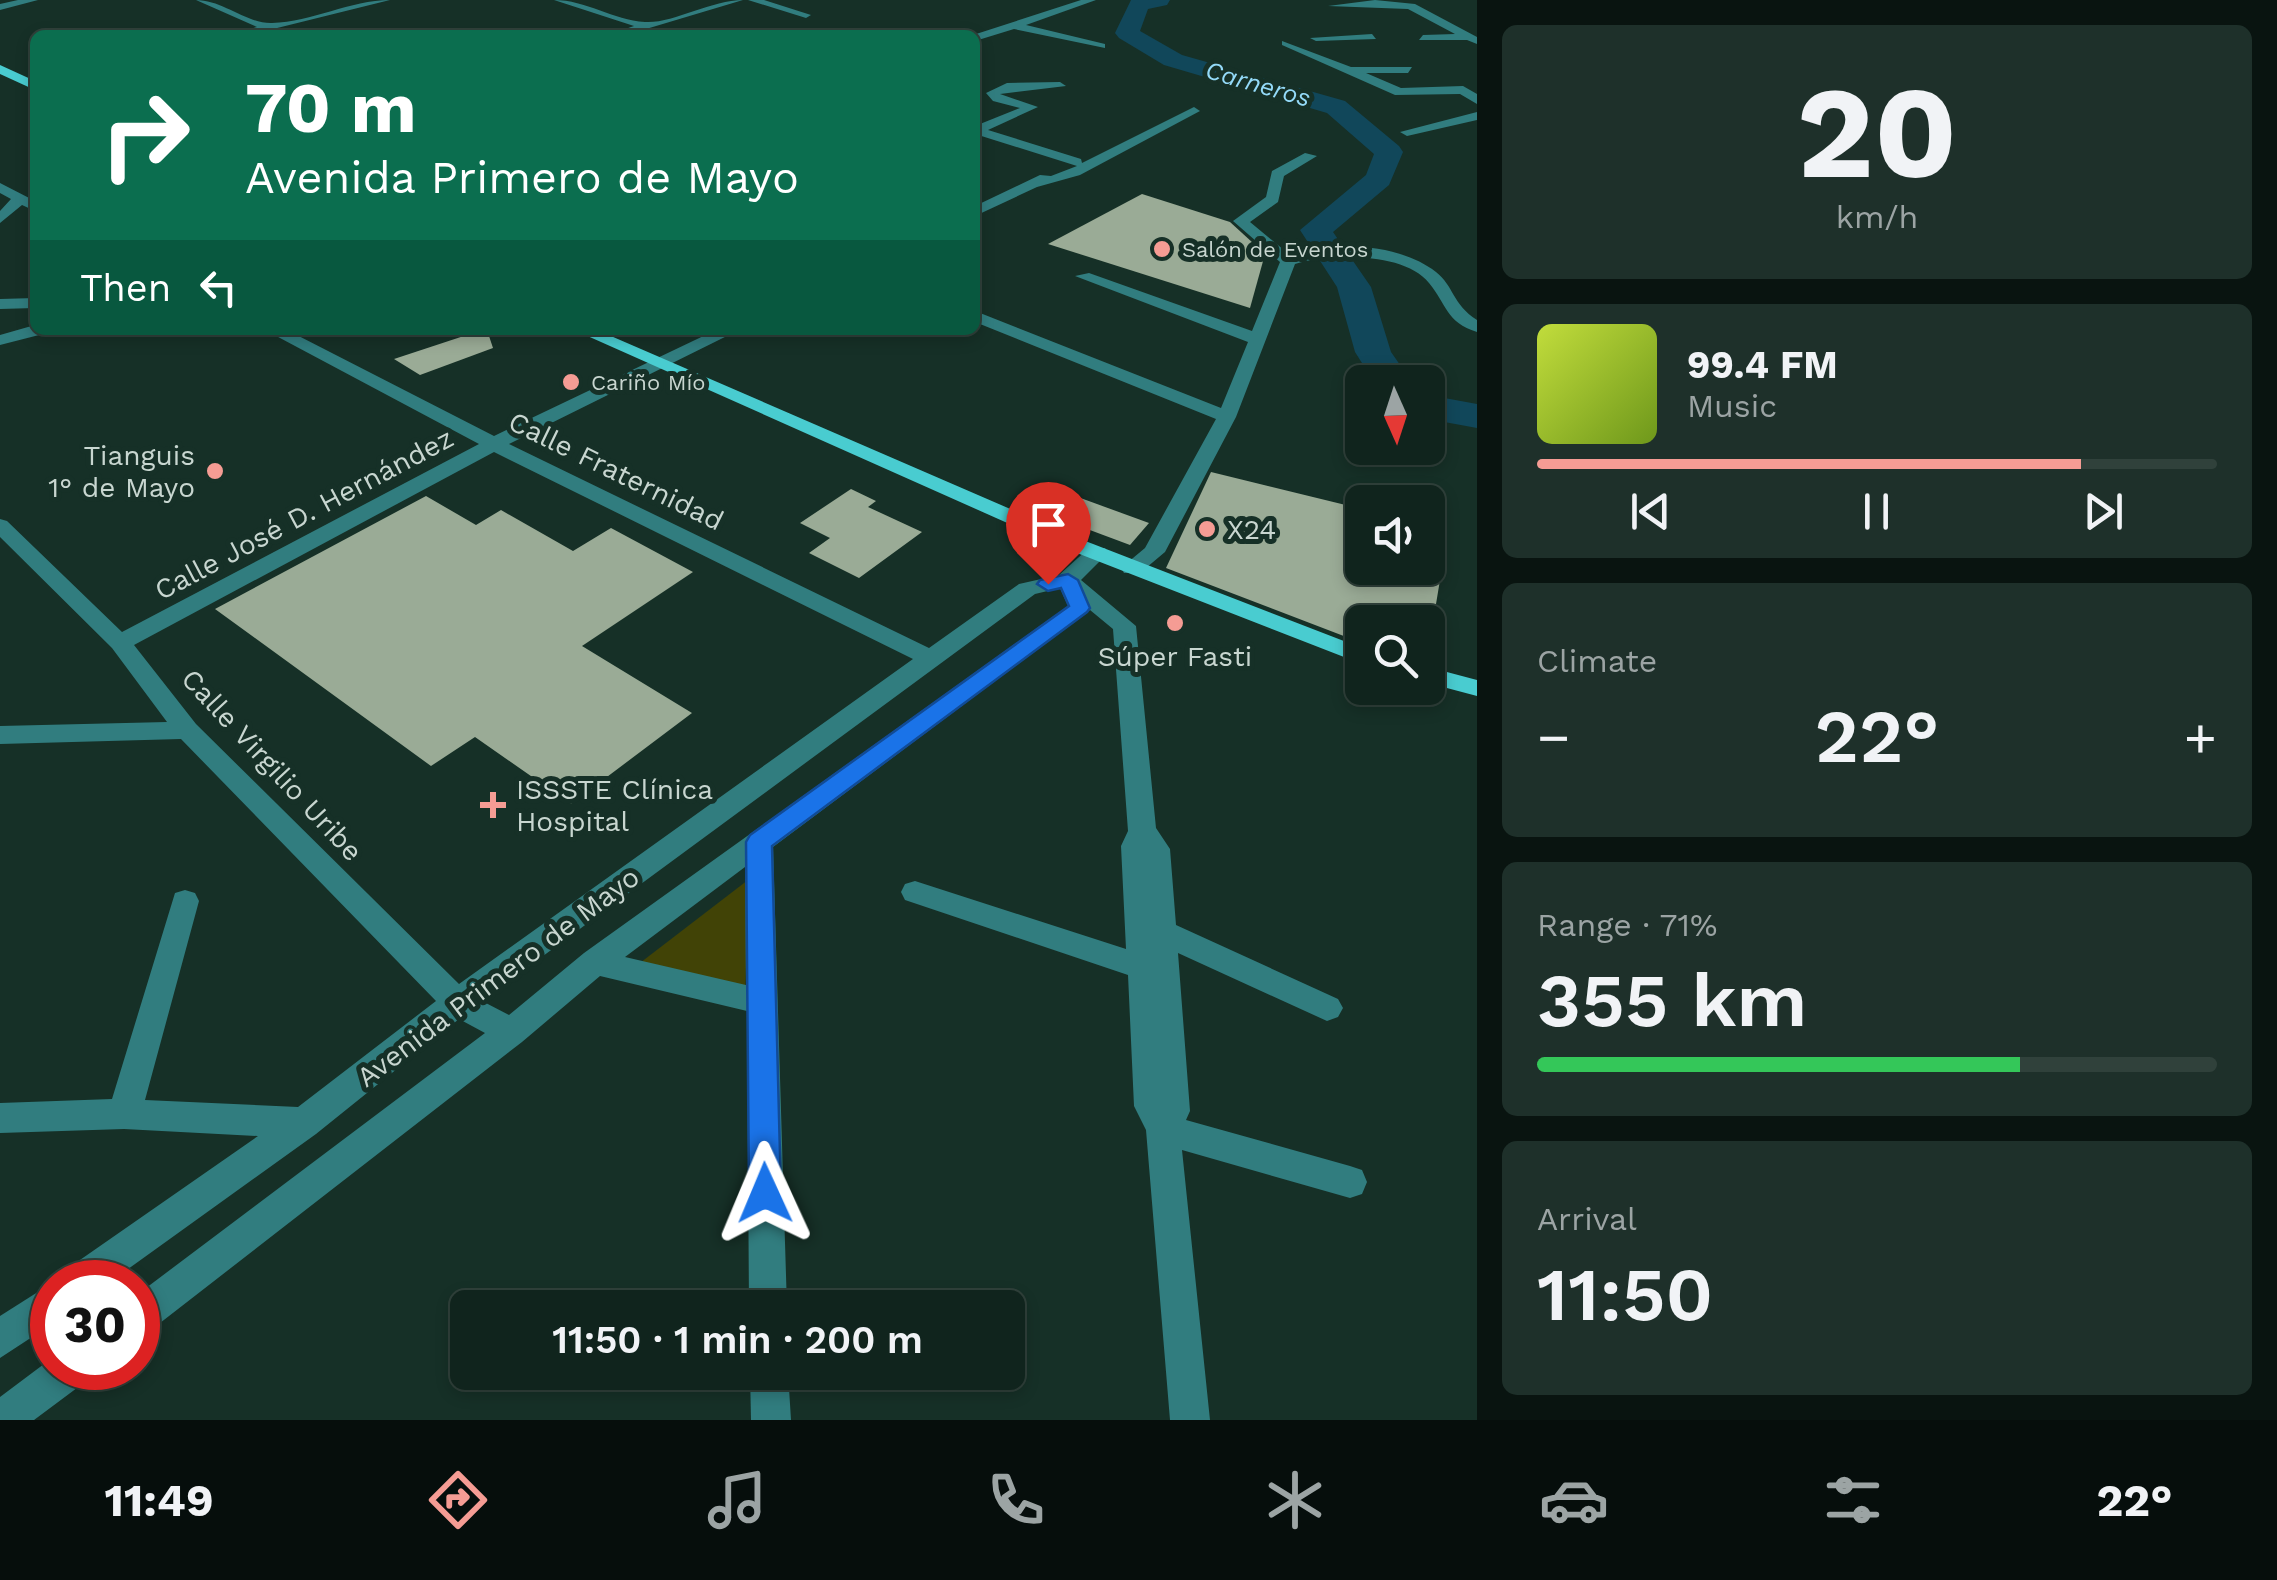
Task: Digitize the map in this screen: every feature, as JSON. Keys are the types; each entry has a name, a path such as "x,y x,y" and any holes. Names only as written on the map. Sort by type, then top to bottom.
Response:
{"main road":[{"path":"0,69 30,83"},
{"path":"593,335 1132,568 1345,649"},
{"path":"1445,680 1477,688"}],"street":[{"path":"0,6 33,0"},
{"path":"201,0 272,30"},
{"path":"258,30 384,0"},
{"path":"559,0 658,30"},
{"path":"632,30 738,0"},
{"path":"753,0 806,15"},
{"path":"980,36 1091,0"},
{"path":"1316,38 1372,37 1333,6 1386,1 1411,6 1475,38"},
{"path":"1012,26 1101,46"},
{"path":"1423,38 1475,38"},
{"path":"1286,43 1400,92 1463,90 1477,100"},
{"path":"1350,70 1408,69"},
{"path":"980,128 1032,107 997,98 992,92 1007,87 1060,86"},
{"path":"1032,184 1051,182 1094,164 1162,122 1194,110"},
{"path":"1437,114 1454,123"},
{"path":"1407,132 1477,116"},
{"path":"980,132 1076,162 980,210"},
{"path":"1310,156 1277,174 1278,192 1274,200 1240,221 1296,258 1355,245 1429,274 1448,306 1477,327"},
{"path":"0,186 30,205"},
{"path":"0,220 20,199"},
{"path":"980,220 1013,204"},
{"path":"1132,568 1154,552 1227,417 1296,258"},
{"path":"1083,276 1258,339"},
{"path":"0,304 30,303"},
{"path":"980,318 1227,417"},
{"path":"0,340 30,332"},
{"name":"Calle Fraternidad","path":"284,335 494,444 934,660"},
{"name":"Calle José D. Hernández","path":"120,643 494,444 720,335"},
{"name":"Calle Virgilio Uribe","path":"0,525 120,643 187,730 458,1002 511,1032"},
{"name":"Avenida Primero de Mayo","path":"111,1260 304,1123 458,1002 1028,589 1068,580 1097,553"},
{"path":"1068,580 1124,626 1142,832 1156,849 1164,933 1173,1111 1164,1128"},
{"name":"Avenida Primero de Mayo","path":"160,1300 511,1032 595,962 1080,608 1068,580"},
{"path":"0,734 187,730"},
{"path":"1142,832 1134,846 1151,1106 1164,1128 1190,1420"},
{"path":"759,842 768,1290"},
{"path":"914,892 1142,966"},
{"path":"124,1114 185,902"},
{"path":"1164,933 1327,1008"},
{"path":"595,962 760,1001"},
{"path":"0,1118 124,1114 304,1123"},
{"path":"1164,1128 1350,1182"},
{"path":"0,1339 30,1318"},
{"path":"2,1420 42,1390"},
{"path":"770,1390 771,1420"}],"shaded area":[{"path":"748,880 745,1007 636,966"}],"building":[{"name":"Salón de Eventos","path":"1142,194 1230,222 1265,254 1250,308 1048,244"},
{"path":"467,335 489,335 493,348 420,375 394,359"},
{"path":"1211,472 1345,505 1345,585 1439,585 1436,605 1345,605 1345,636 1166,568"},
{"path":"851,489 876,501 868,507 922,532 859,578 809,553 830,538 800,523"},
{"path":"426,496 476,525 501,510 573,551 611,528 693,572 582,646 692,713 571,804 475,737 431,766 215,609"},
{"path":"1075,496 1149,523 1130,545 1055,517"}],"waterway":[{"name":"Carneros","path":"1159,0 1139,4 1127,33 1173,60 1336,107 1389,152 1379,179 1316,230 1354,287 1373,352 1382,365"},
{"name":"Carneros","path":"1445,410 1477,416"}],"place":[{"name":"Salón de Eventos","path":"1162,249"},
{"name":"Cariño Mío","path":"571,382"},
{"name":"Tianguis 1° de Mayo","path":"215,471"},
{"name":"X24","path":"1207,529"},
{"name":"Súper Fasti","path":"1175,623"},
{"name":"ISSSTE Clínica Hospital","path":"493,805"}],"route":[{"path":"765,1193 759,842 1080,608 1068,580 1048,584"}]}
